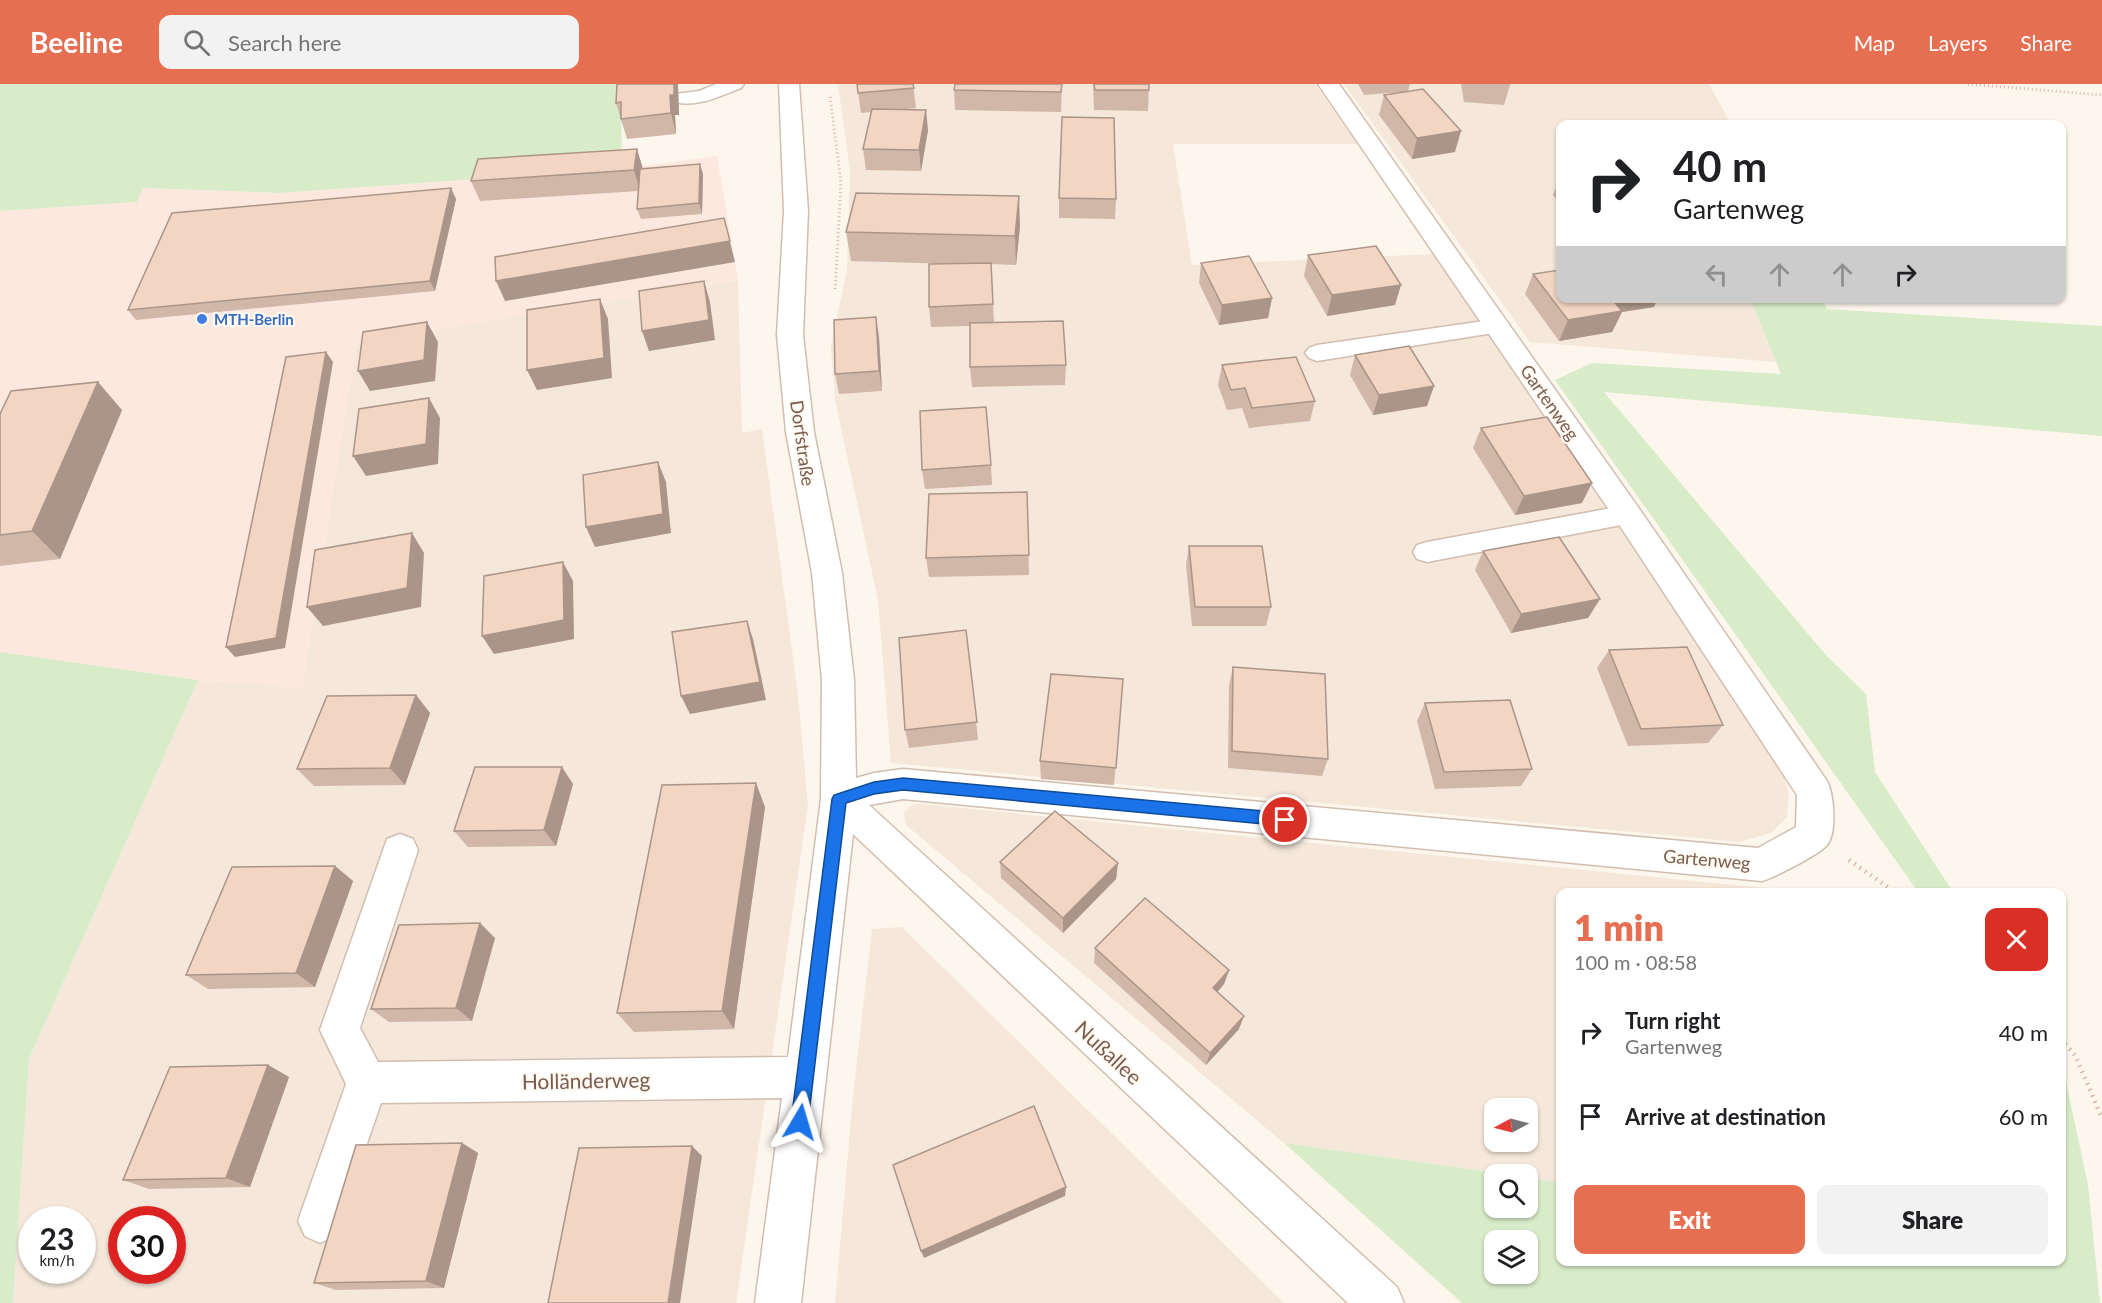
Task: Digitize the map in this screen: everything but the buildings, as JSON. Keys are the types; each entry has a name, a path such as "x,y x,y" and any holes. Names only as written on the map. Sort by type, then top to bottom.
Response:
{"street":[{"name":"Dorfstraße","path":"778,1303 839,799 838,680 831,609 827,573 800,432 790,335 796,211 789,84"},
{"name":"Gartenweg","path":"839,799 874,788 903,784 1762,865 1814,835 1815,792 1628,515 1328,84"},
{"name":"Nußallee","path":"839,799 1381,1303"},
{"path":"320,1221 367,1083 340,1030 400,850"},
{"name":"Holländerweg","path":"367,1083 805,1077"}],"lane":[{"path":"682,98 702,96 734,84"},
{"path":"1317,353 1498,327"},
{"path":"1427,552 1628,515"}],"path":[{"path":"1968,84 2102,95"},
{"path":"830,95 841,182 837,278 833,299"},
{"path":"1814,835 1889,888"},
{"path":"2066,1045 2075,1055 2102,1118"}],"shaded area":[{"path":"838,84 1315,84 1357,144 1173,144 1192,265 1433,254 1769,747 1783,773 1789,794 1787,817 1771,833 1740,842 891,763 878,600 835,400 831,346 847,270 850,171"},
{"path":"1344,84 1709,84 1729,120 1556,120 1556,303 1752,303 1776,362 1530,342"},
{"path":"717,156 738,280 357,343 302,688 198,680 0,652 0,211 136,202 143,188 280,193 622,169"},
{"path":"738,280 742,433 762,429 798,694 808,806 736,1303 13,1303 18,1227 18,1284 96,1284 96,1206 19,1206 29,1059 198,680 302,688 356,343"},
{"path":"915,804 922,804 1764,888 1556,888 1556,1182 1538,1179 1538,1164 1484,1164 1484,1171 1284,1143 906,825 904,813"},
{"path":"902,927 1284,1303 835,1303 853,1096 872,929"}],"green space":[{"path":"0,84 621,84 622,169 280,193 143,188 137,202 0,211"},
{"path":"1752,303 1823,303 1827,309 2102,326 2102,436 1604,392 1825,654 1866,694 1875,772 1950,888 1915,888 1555,380 1592,363 1781,374"},
{"path":"0,652 198,680 29,1059 13,1303 0,1303"},
{"path":"2066,1082 2088,1185 2100,1303 1462,1303 1284,1143 1484,1171 1484,1218 1538,1218 1538,1179 1556,1182 1556,1266 2066,1266"}],"place":[{"name":"MTH-Berlin","path":"202,319"}],"route":[{"path":"800,1122 839,799 874,788 903,784 1285,820"}]}
